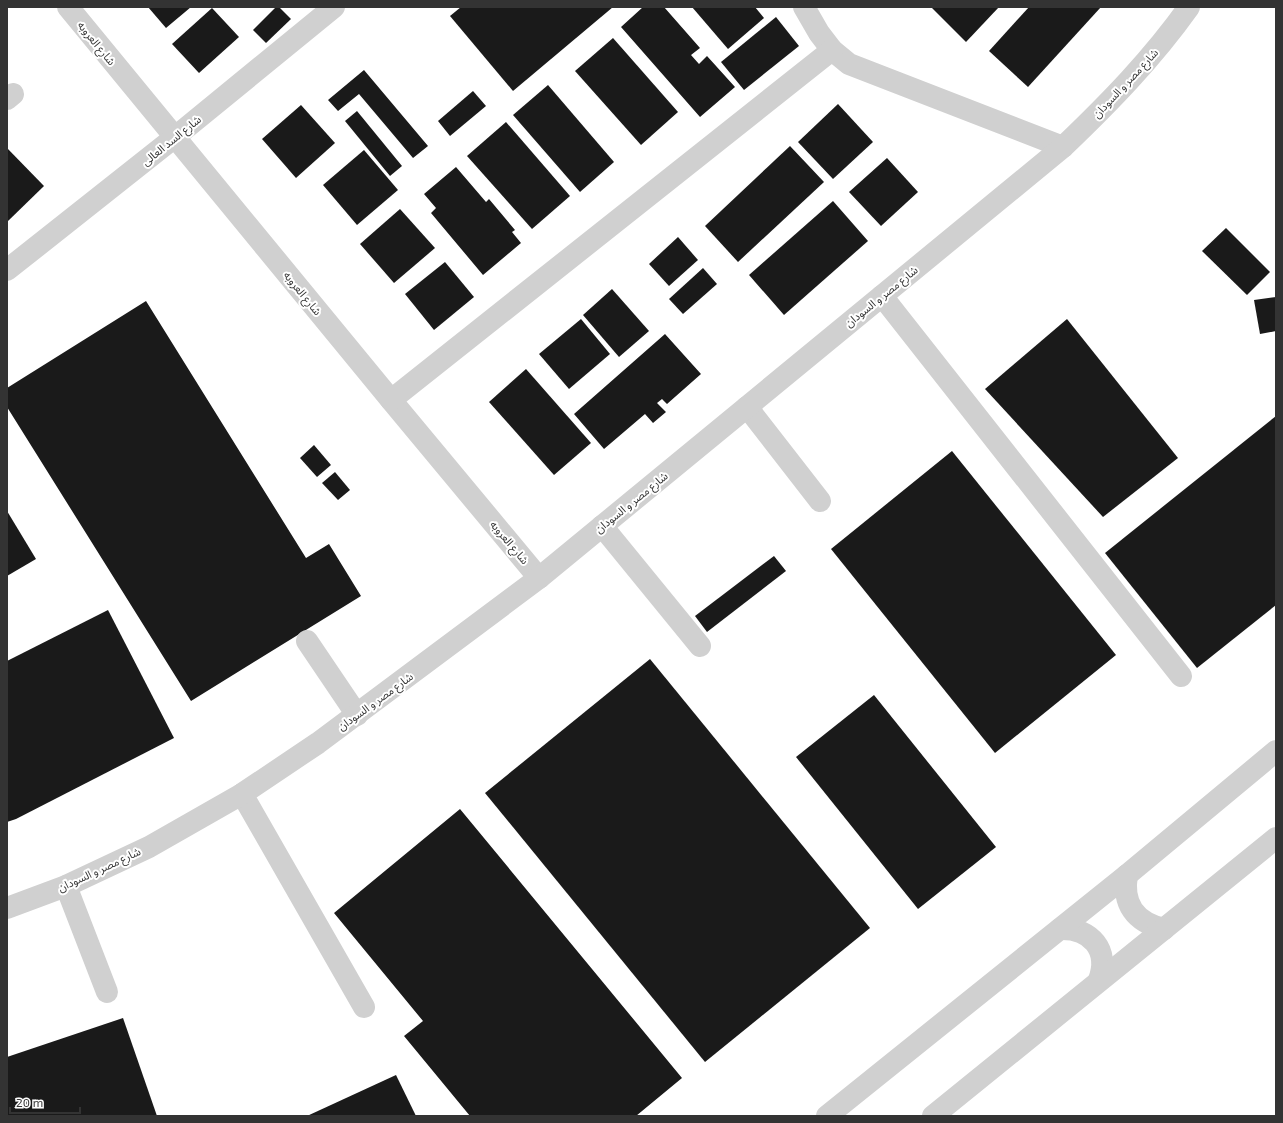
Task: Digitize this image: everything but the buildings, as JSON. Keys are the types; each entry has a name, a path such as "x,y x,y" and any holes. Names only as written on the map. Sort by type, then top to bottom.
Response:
{"street":[{"name":"شارع العروبه","path":"68,7 539,578"},
{"name":"شارع السد العالى","path":"7,270 175,137 334,7"},
{"path":"804,7 832,50 849,64 1063,147"},
{"name":"شارع مصر و السودان","path":"7,908 66,886 149,847 242,794 318,743 539,578 1063,147 1118,93 1171,33 1189,7"},
{"path":"391,400 832,50"},
{"path":"882,296 1181,676"},
{"path":"747,407 820,501"},
{"path":"602,526 700,646"},
{"path":"307,641 357,714"},
{"path":"827,1116 1060,929 1276,751"},
{"path":"242,794 364,1007"},
{"path":"933,1116 1276,838"},
{"path":"1126,875 1126,896 1136,915 1144,922 1164,929"},
{"path":"66,886 107,992"},
{"path":"1060,929 1079,931 1095,942 1100,951 1102,961 1102,971 1099,980"}]}
